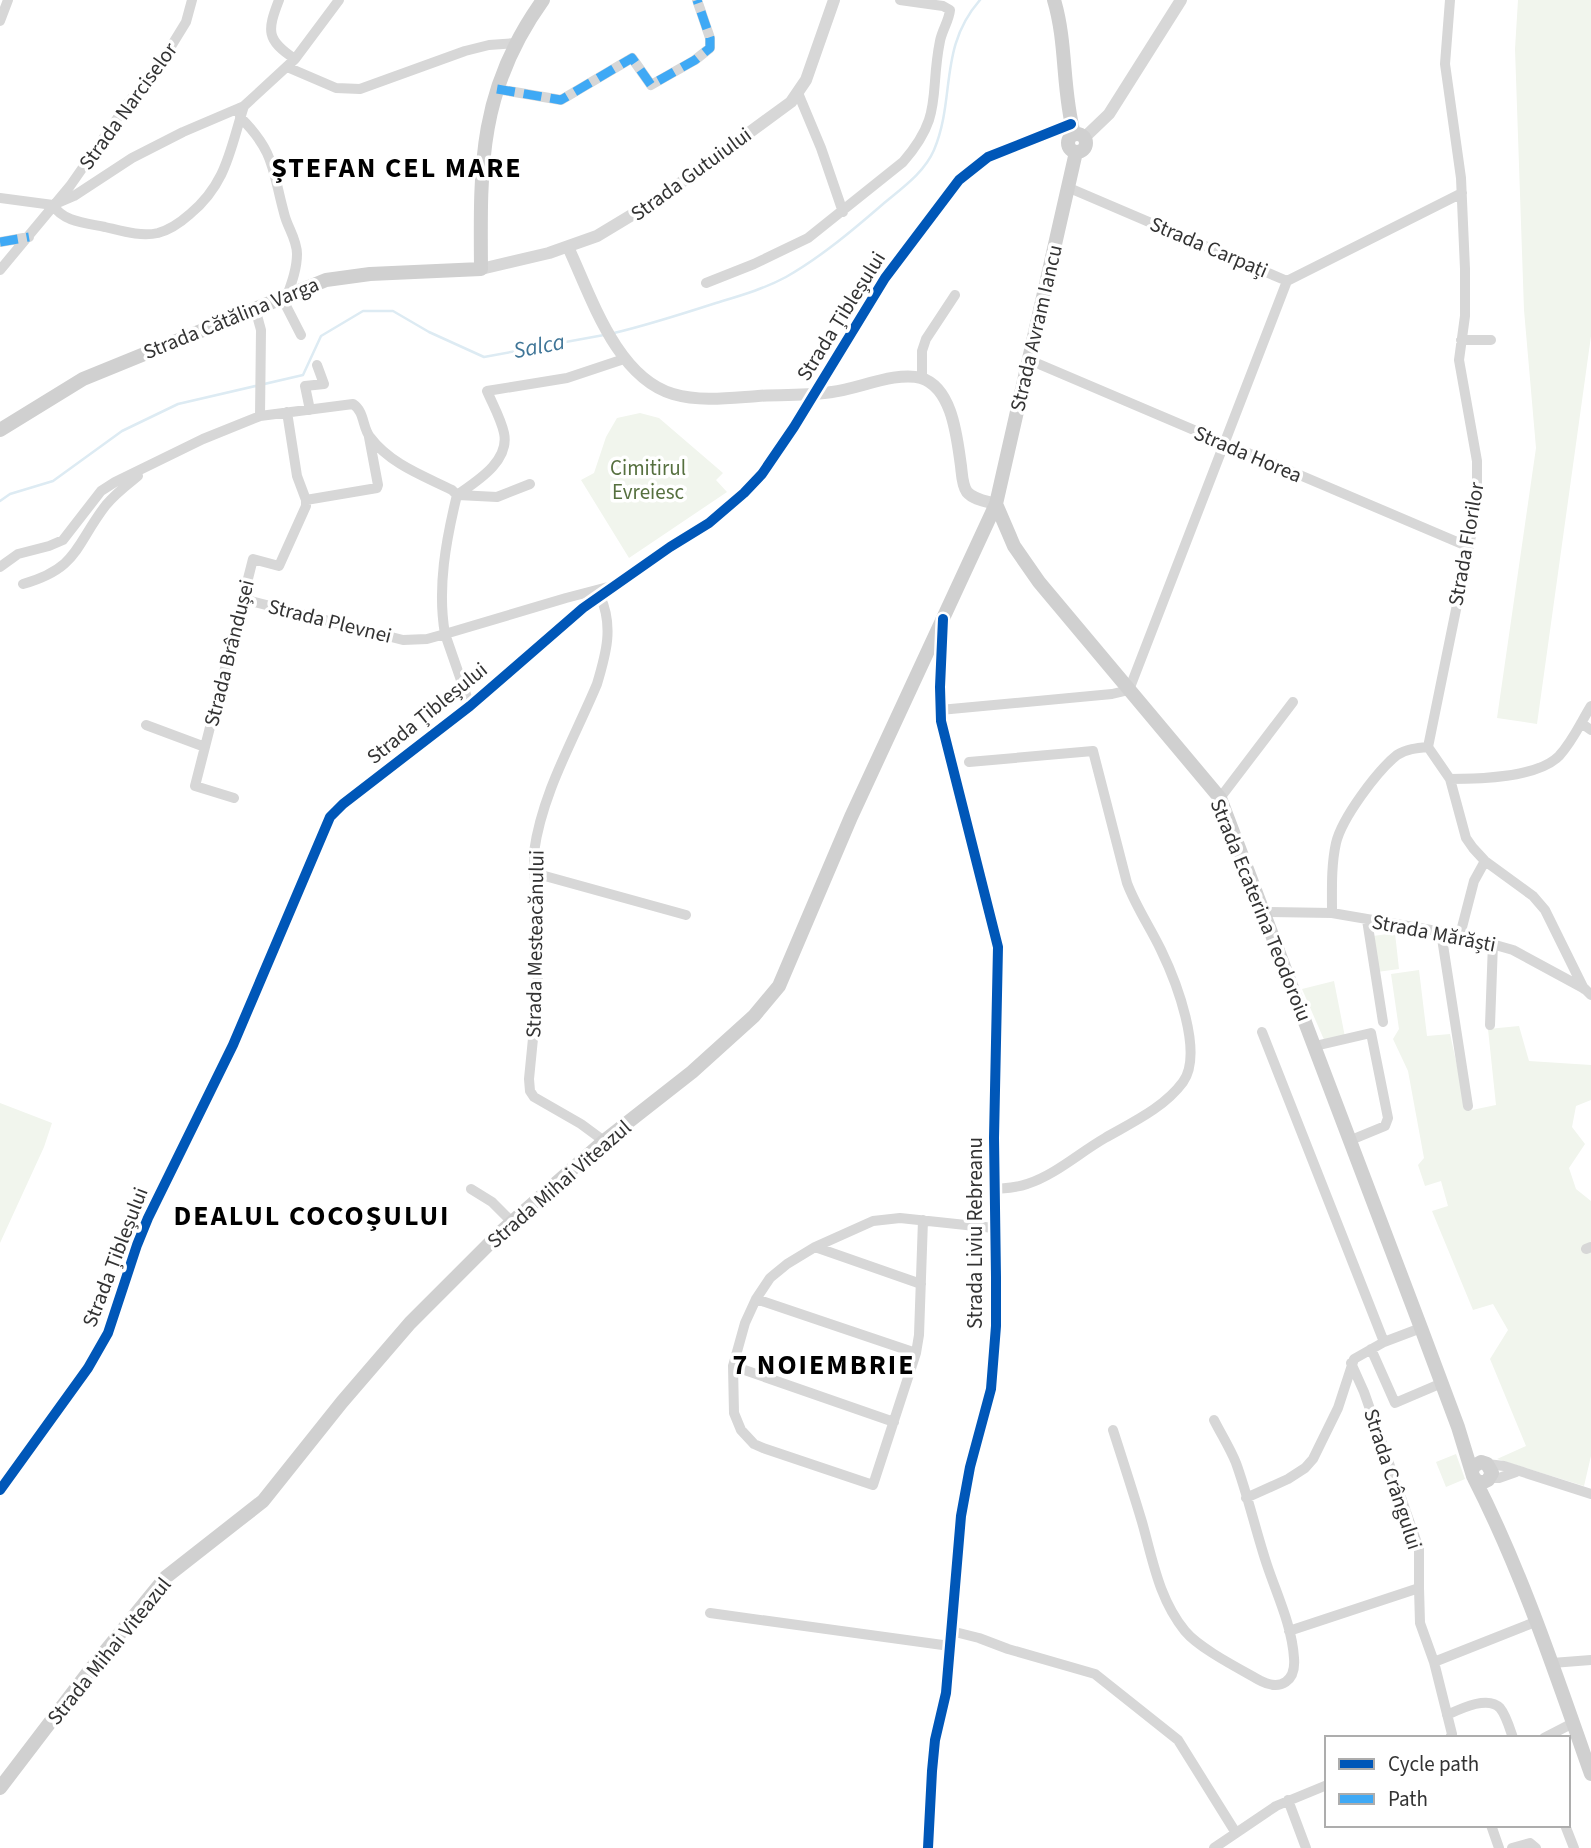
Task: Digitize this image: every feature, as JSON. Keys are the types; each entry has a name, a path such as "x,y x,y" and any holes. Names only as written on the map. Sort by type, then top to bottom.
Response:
{"main road":[{"path":"481,269 483,156 487,121 516,43 543,0"},
{"path":"1054,0 1077,132"},
{"name":"Strada Avram Iancu","path":"996,504 1076,152 1071,150 1069,138 1077,132"},
{"name":"Strada Cătălina Varga","path":"0,430 83,379 326,279 370,274 481,269"},
{"name":"Strada Mihai Viteazul","path":"0,1788 90,1670 166,1577 263,1500 391,1344 512,1222 604,1141 692,1072 754,1016 779,986 851,817 996,504"},
{"name":"Strada Ecaterina Teodoroiu","path":"996,504 1007,533 1025,563 1220,798 1460,1434 1475,1454 1482,1472"},
{"path":"1482,1472 1488,1502 1552,1663 1591,1774"}],"street":[{"path":"0,21 8,0"},
{"name":"Strada Narciselor","path":"0,270 70,186 128,103 159,66 186,22 192,0"},
{"path":"279,0 273,16 271,37 276,45 291,63 336,88 360,89 465,51 489,45 516,43"},
{"path":"0,198 53,205 74,196 132,158 183,132 244,106 291,63 339,0"},
{"path":"497,89 561,100 632,58 651,85 706,53 710,48 710,38 697,0"},
{"name":"Strada Gutuiului","path":"481,269 568,247 597,236 660,198 791,102 807,80 834,0"},
{"path":"706,283 808,238 903,162 922,139 934,104 939,43 950,10 943,6 900,0"},
{"path":"1077,132 1109,114 1181,0"},
{"name":"Strada Florilor","path":"1428,747 1469,547 1478,478 1474,440 1461,375 1461,340 1466,302 1462,193 1445,74 1450,0"},
{"path":"798,93 843,212"},
{"path":"53,205 58,214 71,220 125,232 159,233 181,222 212,194 224,171 244,106"},
{"path":"240,117 267,149 284,214 294,237 296,266 285,297 301,335"},
{"name":"Strada Țibleșului","path":"0,1490 88,1368 108,1333 148,1218 233,1045 330,817 343,804 470,706 612,586 709,523 744,493 762,474 815,394 885,278 959,180 988,157 1077,132"},
{"name":"Strada Carpați","path":"1067,187 1287,281 1462,193"},
{"path":"0,242 29,237"},
{"path":"568,247 624,359 646,382 674,395 714,400 835,392 907,377 922,379 936,388 945,401 956,439 965,488 974,498 996,504"},
{"path":"940,710 1112,694 1129,690 1287,281"},
{"path":"922,379 922,351 926,339 955,295"},
{"path":"255,308 261,330 260,416"},
{"path":"1461,340 1491,340"},
{"path":"445,634 442,617 444,566 457,495 491,467 503,455 506,447 504,432 487,391 567,378 624,359"},
{"name":"Strada Horea","path":"1027,359 1469,547"},
{"path":"310,410 305,386 324,384 317,365"},
{"path":"0,566 18,554 63,540 101,491 203,439 260,416 287,412 353,404 361,413 369,436 378,487 306,500 297,476 287,412"},
{"path":"369,436 406,468 457,495 497,497 530,484"},
{"path":"23,584 53,573 71,560 111,500 150,467"},
{"name":"Strada Brândușei","path":"234,798 195,786 253,559 279,566 306,506 306,500"},
{"name":"Strada Țibleșului","path":"470,706 445,634 612,586"},
{"name":"Strada Mesteacănului","path":"600,596 608,618 605,655 597,684 544,808 535,844 538,988 530,1091 534,1097 581,1124 604,1141"},
{"name":"Strada Plevnei","path":"243,599 403,640 427,639 445,634"},
{"name":"Strada Liviu Rebreanu","path":"928,1848 935,1740 946,1693 965,1490 991,1389 996,1325 994,1138 998,947 946,747 940,710 943,620"},
{"path":"1220,798 1293,702"},
{"path":"1450,779 1497,777 1542,766 1557,758 1569,744 1591,706"},
{"path":"1581,723 1591,730"},
{"name":"Strada Brândușei","path":"146,725 205,747"},
{"path":"1332,913 1332,870 1336,843 1348,819 1377,777 1396,756 1404,751 1428,747 1450,779 1466,838 1485,861 1533,895 1545,910 1588,992"},
{"path":"969,762 1093,751 1127,883 1134,904 1161,950 1189,1029 1192,1055 1190,1069 1183,1082 1152,1110 1030,1184 995,1189"},
{"path":"1460,935 1474,881 1485,861"},
{"path":"534,873 686,915"},
{"name":"Strada Mărăști","path":"1265,912 1332,913 1493,943 1513,950 1588,992"},
{"path":"1367,920 1382,1022"},
{"path":"1441,932 1468,1106"},
{"path":"1490,1025 1493,943"},
{"path":"1262,1032 1384,1342"},
{"path":"1315,1046 1371,1033 1388,1118 1385,1126 1351,1140"},
{"path":"471,1189 492,1202 512,1222"},
{"path":"923,1220 916,1353 873,1485 754,1444 741,1430 734,1413 733,1366 742,1331 756,1299 777,1272 815,1247 885,1218 923,1220 994,1228"},
{"path":"815,1247 921,1284"},
{"path":"756,1299 916,1353"},
{"path":"1246,1498 1288,1479 1313,1459 1338,1408 1350,1376 1351,1363 1360,1354 1421,1328"},
{"path":"1371,1349 1395,1404 1442,1383"},
{"name":"Strada Crângului","path":"1351,1363 1369,1405 1419,1549 1420,1623 1434,1662 1451,1736"},
{"path":"733,1366 894,1422"},
{"path":"1113,1430 1156,1576 1164,1598 1185,1632 1261,1681 1271,1686 1279,1686 1286,1683 1293,1671 1295,1660 1289,1631 1235,1461 1214,1420"},
{"path":"1482,1472 1499,1478 1516,1472 1591,1494"},
{"path":"1289,1631 1419,1588"},
{"path":"710,1613 950,1646"},
{"path":"1434,1662 1535,1622"},
{"path":"951,1631 979,1637 1008,1649 1095,1674 1178,1740 1236,1833"},
{"path":"1552,1663 1591,1660"},
{"path":"1447,1715 1486,1702 1494,1704 1502,1709 1512,1736"},
{"path":"1548,1736 1573,1723"},
{"path":"1214,1848 1288,1800 1325,1786"},
{"path":"1288,1800 1306,1848"},
{"path":"1492,1827 1499,1848"},
{"path":"1566,1827 1574,1848"},
{"path":"1513,1848 1530,1843 1536,1848"}],"green space":[{"path":"1518,0 1591,0 1591,336 1537,724 1497,718 1536,448 1524,310 1515,49"},
{"name":"Cimitirul Evreiesc","path":"640,413 659,418 723,473 716,480 727,492 629,558 581,480 594,473 606,437 617,418"},
{"path":"1395,933 1399,969 1377,972 1373,936"},
{"path":"1419,970 1427,1036 1450,1034 1467,1111 1496,1105 1488,1029 1519,1026 1529,1061 1591,1065 1591,1100 1576,1106 1572,1127 1585,1144 1569,1168 1576,1189 1591,1201 1591,1456 1584,1486 1497,1459 1526,1446 1490,1359 1508,1330 1493,1304 1473,1310 1432,1211 1448,1206 1441,1181 1425,1186 1418,1165 1424,1158 1408,1071 1393,1039 1399,1029 1391,974"},
{"path":"1334,981 1345,1037 1325,1042 1302,989"},
{"path":"0,1103 52,1123 44,1147 0,1243"},
{"path":"1456,1454 1465,1479 1446,1487 1436,1462"}],"waterway":[{"name":"Salca","path":"614,333 742,295 786,277 836,243 912,180 934,150 941,130 958,36 980,0"},
{"name":"Salca","path":"0,501 10,494 53,481 122,431 178,404 303,375 321,336 363,311 393,311 429,332 484,357 604,335"}],"marked path":[{"path":"497,89 561,100 632,58 651,85 695,60 710,48 710,38 697,0"},
{"path":"0,242 29,237"}],"cycle path":[{"path":"0,1490 88,1368 108,1333 148,1218 233,1045 330,817 343,804 470,706 583,608 709,523 744,493 762,474 794,427 885,278 959,180 988,157 1071,124"},
{"path":"928,1848 935,1740 946,1693 961,1516 970,1467 991,1389 996,1326 994,1138 998,947 941,721 943,619"}],"district":[{"name":"ȘTEFAN CEL MARE","path":"397,168"},
{"name":"DEALUL COCOȘULUI","path":"312,1216"},
{"name":"7 NOIEMBRIE","path":"824,1365"}]}
